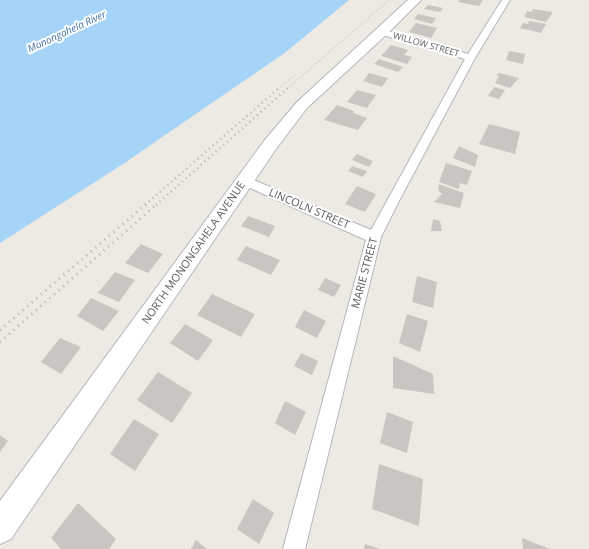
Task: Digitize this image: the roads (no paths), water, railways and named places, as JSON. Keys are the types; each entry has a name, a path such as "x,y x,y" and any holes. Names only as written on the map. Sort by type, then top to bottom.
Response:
{"main road":[{"name":"NORTH MONONGAHELA AVENUE","path":"0,528 270,145 302,105 382,32 414,0"}],"street":[{"name":"MARIE STREET","path":"294,549 374,237 393,199 470,58 506,0"},
{"name":"WILLOW STREET","path":"382,32 470,58"},
{"name":"LINCOLN STREET","path":"245,181 374,237"}],"water":[{"name":"Monongahela River","path":"0,0 349,0 286,52 123,164 0,243"}],"railway":[{"path":"287,89 389,0"},
{"path":"278,89 295,75"},
{"path":"145,205 279,88"},
{"path":"156,205 288,88"},
{"path":"0,330 146,204"},
{"path":"0,342 157,204"}]}
